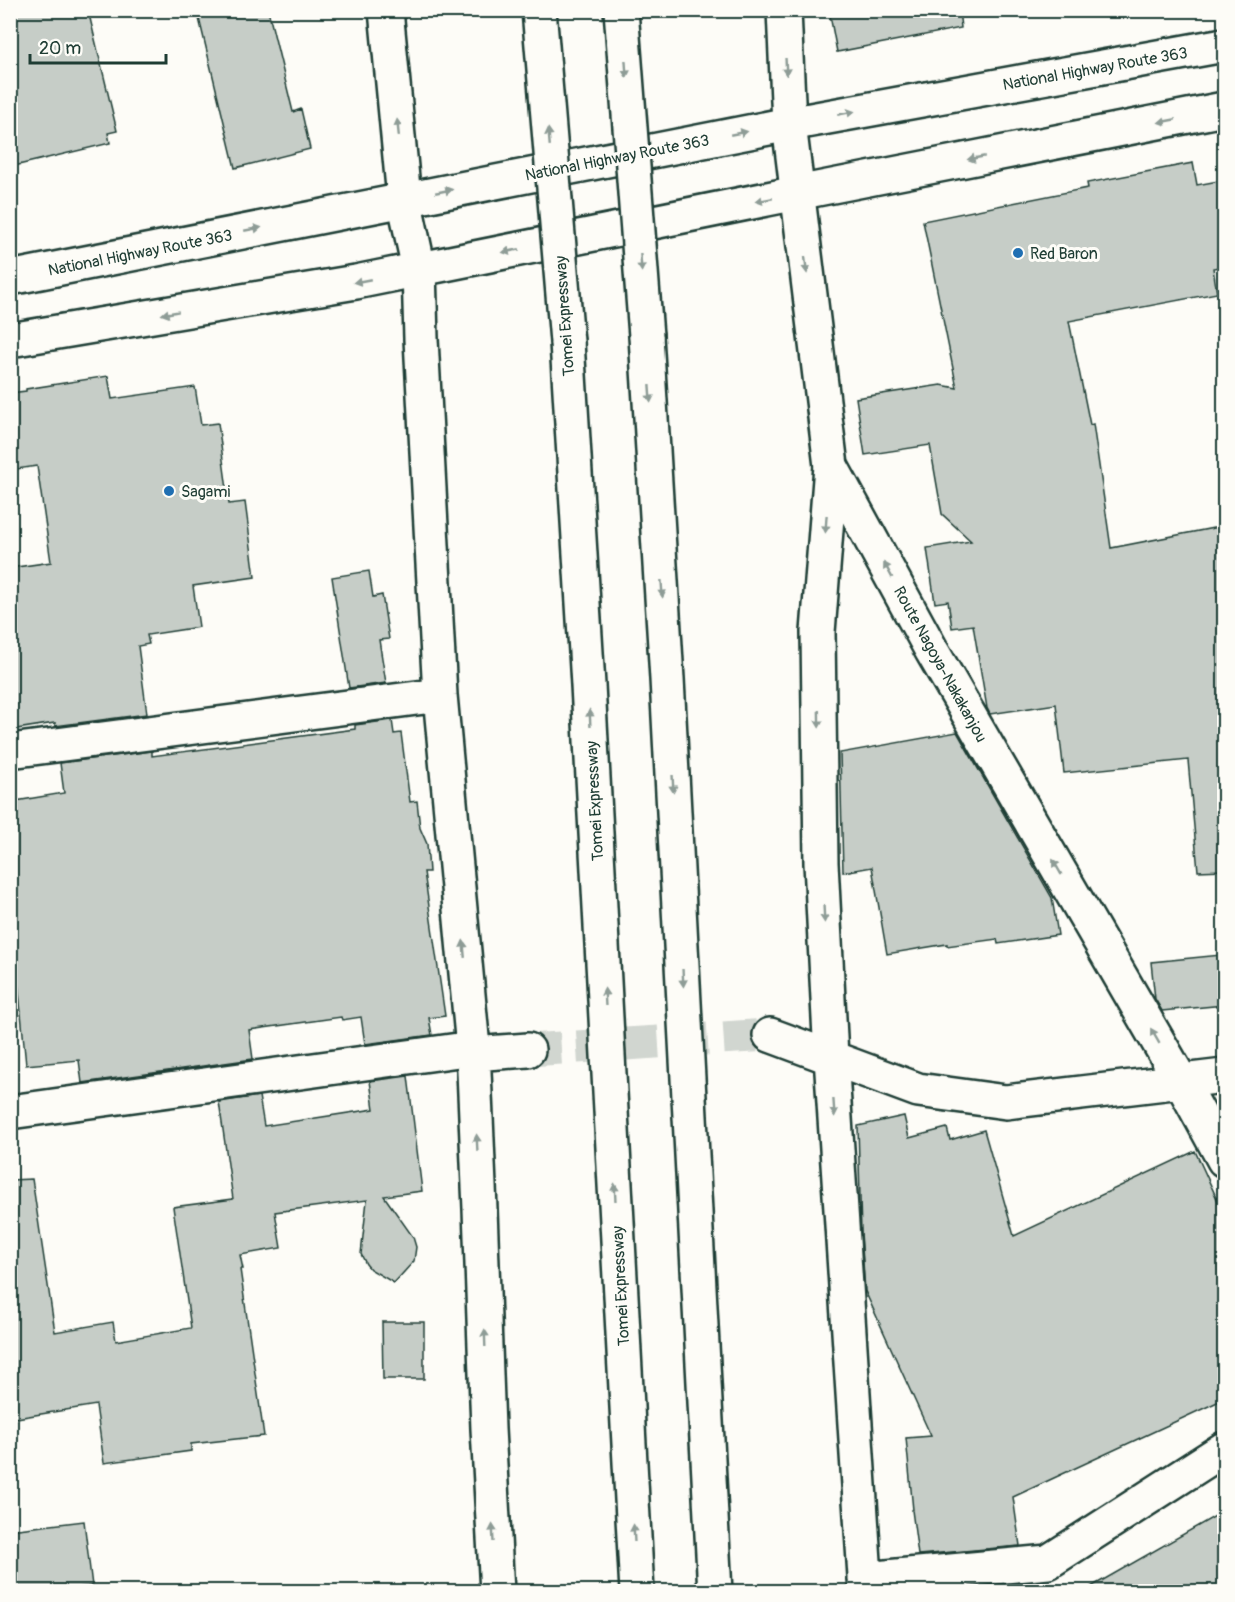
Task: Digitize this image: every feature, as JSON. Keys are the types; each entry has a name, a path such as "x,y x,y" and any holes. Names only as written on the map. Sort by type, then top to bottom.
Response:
{"main road":[{"path":"386,10 404,199 419,269 440,695 473,1051 497,1592"},
{"name":"Tomei Expressway","path":"539,10 567,342 637,1592"},
{"path":"621,10 646,336 669,702 715,1592"},
{"name":"Route Nagoya-Nakakanjou","path":"784,10 789,124 831,466 932,651 1181,1081 1224,1160"},
{"name":"National Highway Route 363","path":"10,278 789,124 1224,45"},
{"path":"10,340 356,282 1224,110"},
{"path":"831,466 818,632 821,862 831,1057 865,1585 1048,1562 1224,1449"},
{"path":"10,751 440,695"},
{"path":"770,1035 918,1090 1006,1102 1224,1076"},
{"path":"10,1112 473,1051 528,1050"}],"building":[{"path":"10,10 88,10 117,131 108,133 110,143 10,167"},
{"path":"197,10 268,10 293,112 301,109 310,149 235,168"},
{"path":"829,10 959,10 961,28 837,52"},
{"path":"1193,163 1197,185 1224,180 1224,266 1213,268 1217,293 1069,321 1090,425 1093,424 1111,548 1224,526 1224,870 1198,871 1188,760 1064,773 1056,704 990,714 987,708 973,625 952,628 948,601 935,603 927,548 971,541 942,514 930,445 865,455 856,398 941,385 957,388 923,221 1088,188 1087,183"},
{"path":"108,376 112,399 195,387 201,425 218,423 229,504 245,502 255,577 193,586 199,627 147,635 149,644 138,646 147,714 10,730 10,568 51,562 37,466 10,470 10,393"},
{"path":"369,571 373,597 382,595 389,639 379,640 386,683 349,688 332,577"},
{"path":"392,720 394,734 401,733 410,802 417,801 420,828 427,844 429,872 424,872 445,1016 429,1018 432,1035 365,1044 361,1017 342,1020 341,1017 249,1030 253,1059 82,1083 79,1060 26,1065 13,930 10,931 10,802 64,793 60,763 152,751 152,756 355,729 355,725"},
{"path":"957,732 1052,898 1058,935 998,944 997,939 947,946 947,944 887,954 872,867 843,872 840,753"},
{"path":"1221,955 1224,1005 1162,1011 1155,999 1151,962"},
{"path":"408,1076 422,1191 384,1196 413,1237 416,1247 414,1261 394,1283 370,1269 361,1254 367,1200 275,1212 281,1248 240,1255 243,1269 240,1269 264,1436 191,1444 191,1451 104,1463 96,1405 10,1419 10,1180 32,1179 55,1332 113,1322 116,1341 191,1328 173,1207 233,1199 219,1102 259,1096 264,1126 374,1109 370,1081"},
{"path":"904,1116 909,1138 947,1128 950,1140 984,1130 1014,1236 1195,1151 1224,1214 1224,1399 1013,1497 1020,1546 918,1555 906,1438 931,1436 865,1291 861,1233 858,1126"},
{"path":"382,1322 424,1322 424,1379 383,1379"},
{"path":"1224,1511 1224,1592 1082,1592"},
{"path":"84,1521 92,1586 48,1592 10,1592 10,1530"},
{"path":"1025,1583 1027,1592 933,1592"}],"tunnel":[{"path":"528,1050 770,1035"}],"place":[{"name":"Red Baron","path":"1018,253"},
{"name":"Sagami","path":"169,491"}]}
